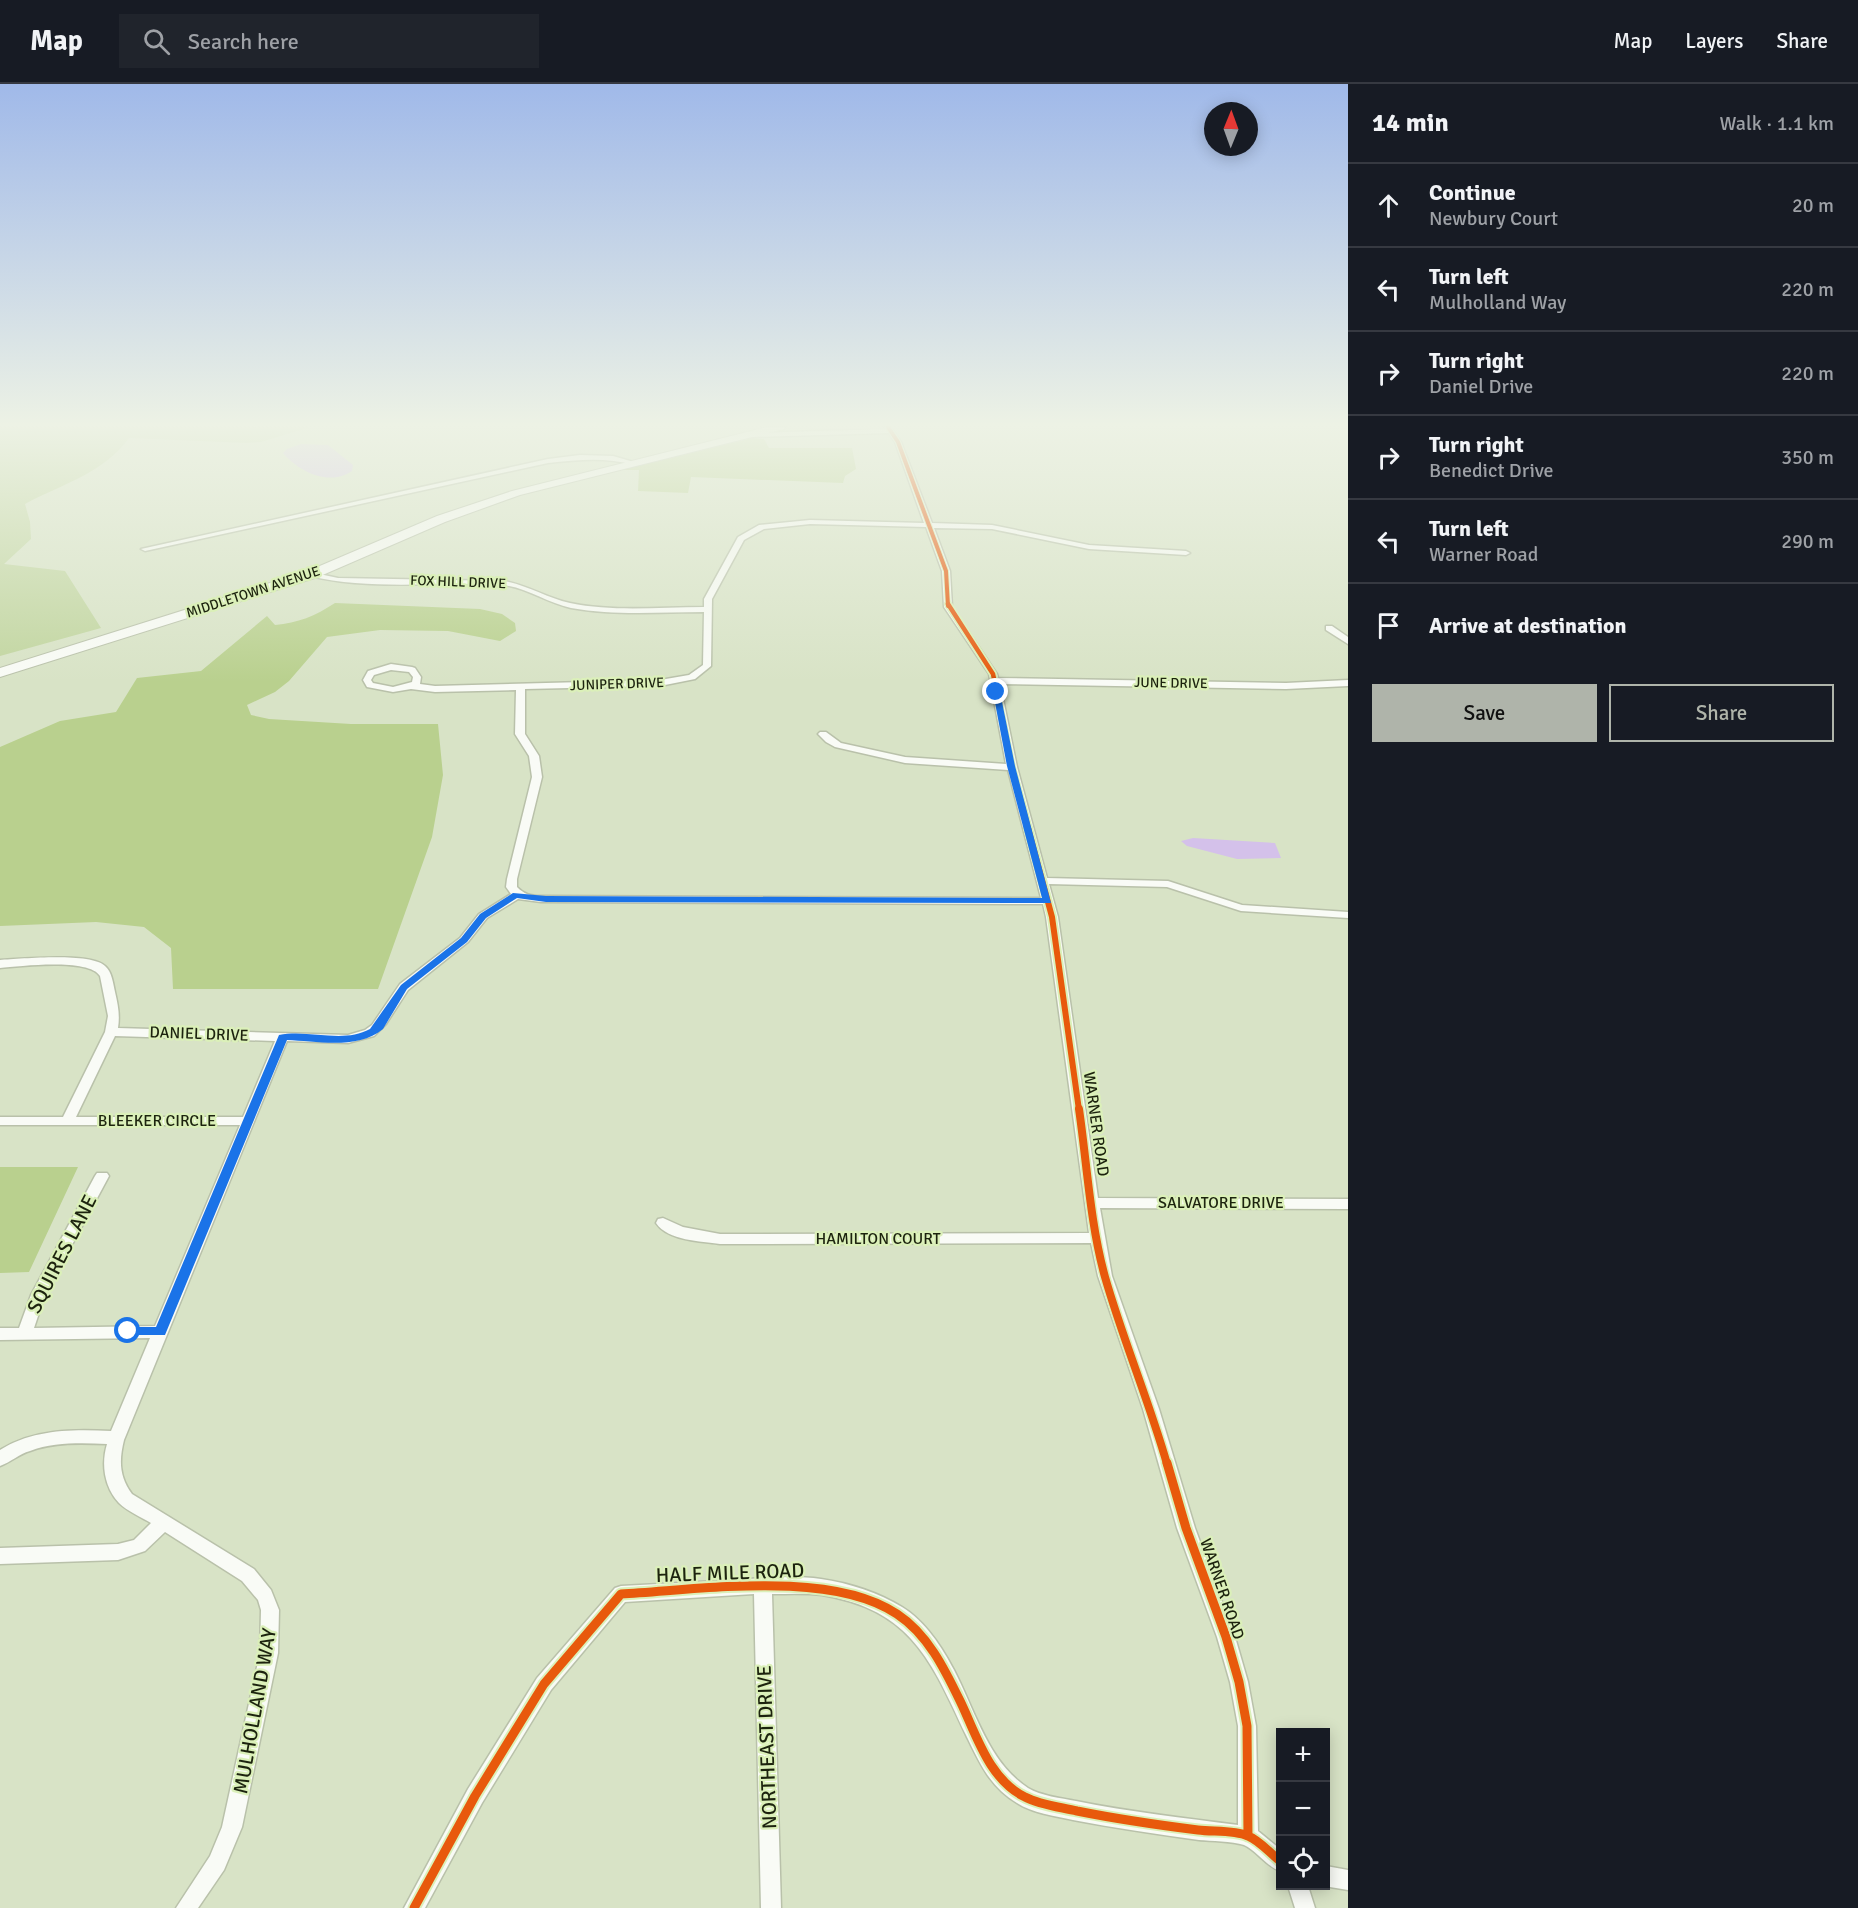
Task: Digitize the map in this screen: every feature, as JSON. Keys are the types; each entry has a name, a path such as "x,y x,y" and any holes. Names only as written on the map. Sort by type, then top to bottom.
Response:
{"main road":[{"name":"MIDDLETOWN AVENUE","path":"0,673 313,574 462,512"}],"street":[{"path":"145,549 314,512"},
{"name":"WARNER ROAD","path":"924,512 946,571 948,607 993,674 1012,767 1052,917 1094,1203 1097,1238 1105,1276 1151,1409 1194,1549 1226,1637 1244,1703 1248,1836"},
{"name":"JUNIPER DRIVE","path":"411,686 417,680 415,674 398,667 377,670 368,676 367,680 370,685 383,689 411,686 435,689 660,683 692,677 707,666 707,609 711,590 738,543 748,534 762,527 799,522 992,526 1089,547 1186,553"},
{"name":"FOX HILL DRIVE","path":"313,574 338,580 504,583 522,586 557,602 587,608 707,609"},
{"path":"1329,628 1348,641"},
{"name":"JUNE DRIVE","path":"994,681 1286,686 1348,683"},
{"path":"521,687 520,734 534,756 537,777 512,879 511,887 516,895 526,898 558,899 1048,901"},
{"path":"823,734 838,745 905,760 1012,767"},
{"path":"1041,881 1168,884 1241,908 1348,915"},
{"name":"DANIEL DRIVE","path":"111,1032 348,1039 366,1036 379,1026 396,996 404,987 464,940 483,916 516,895"},
{"name":"BLEEKER CIRCLE","path":"0,964 90,963 101,968 108,980 113,1008 111,1032 67,1121"},
{"name":"MULHOLLAND WAY","path":"186,1908 218,1863 232,1827 269,1653 271,1621 265,1596 248,1575 141,1510 118,1490 111,1468 116,1438 283,1037"},
{"name":"BLEEKER CIRCLE","path":"0,1121 248,1121"},
{"name":"SQUIRES LANE","path":"24,1334 38,1295 102,1176"},
{"name":"SALVATORE DRIVE","path":"1094,1203 1348,1204"},
{"name":"HAMILTON COURT","path":"663,1222 680,1232 720,1239 1097,1238"},
{"path":"0,1334 160,1332"},
{"path":"0,1459 8,1452 41,1440 116,1438"},
{"path":"0,1556 118,1552 139,1546 163,1523"},
{"name":"HALF MILE ROAD","path":"414,1908 475,1796 544,1684 621,1594 763,1586 820,1587 852,1594 898,1614 918,1632 932,1649 947,1674 990,1764 1002,1779 1024,1797 1053,1806 1122,1820 1248,1836 1276,1856"},
{"name":"NORTHEAST DRIVE","path":"763,1586 771,1908"},
{"path":"1330,1877 1348,1880"},
{"path":"1299,1890 1305,1908"}],"green space":[{"path":"0,512 27,512 31,539 4,564 65,571 101,628 0,656"},
{"path":"335,603 480,609 502,614 515,623 516,631 500,641 448,631 380,630 327,637 289,681 275,692 247,705 251,715 269,719 351,724 438,724 443,775 432,837 378,989 173,989 171,948 144,927 96,922 0,926 0,747 60,721 116,712 137,678 201,671 267,616 275,625 291,623 313,615"},
{"path":"0,1167 78,1167 29,1272 0,1273"}],"shaded area":[{"path":"1193,838 1275,843 1281,858 1237,859 1187,846 1181,841"}],"cycle path":[{"path":"924,512 946,571 948,607 993,674 1012,767 1052,917 1097,1238 1105,1276 1151,1409 1186,1528 1226,1637 1239,1682 1247,1726 1248,1836"},
{"path":"414,1908 475,1796 544,1684 621,1594 763,1586 820,1587 852,1594 879,1604 898,1614 918,1632 932,1649 947,1674 990,1764 1002,1779 1024,1797 1053,1806 1122,1820 1248,1836 1276,1858"}],"route":[{"path":"128,1331 160,1332 283,1037 348,1039 366,1036 379,1026 396,996 404,987 464,940 483,916 516,895 546,899 1048,901 1011,766 996,692"}]}
